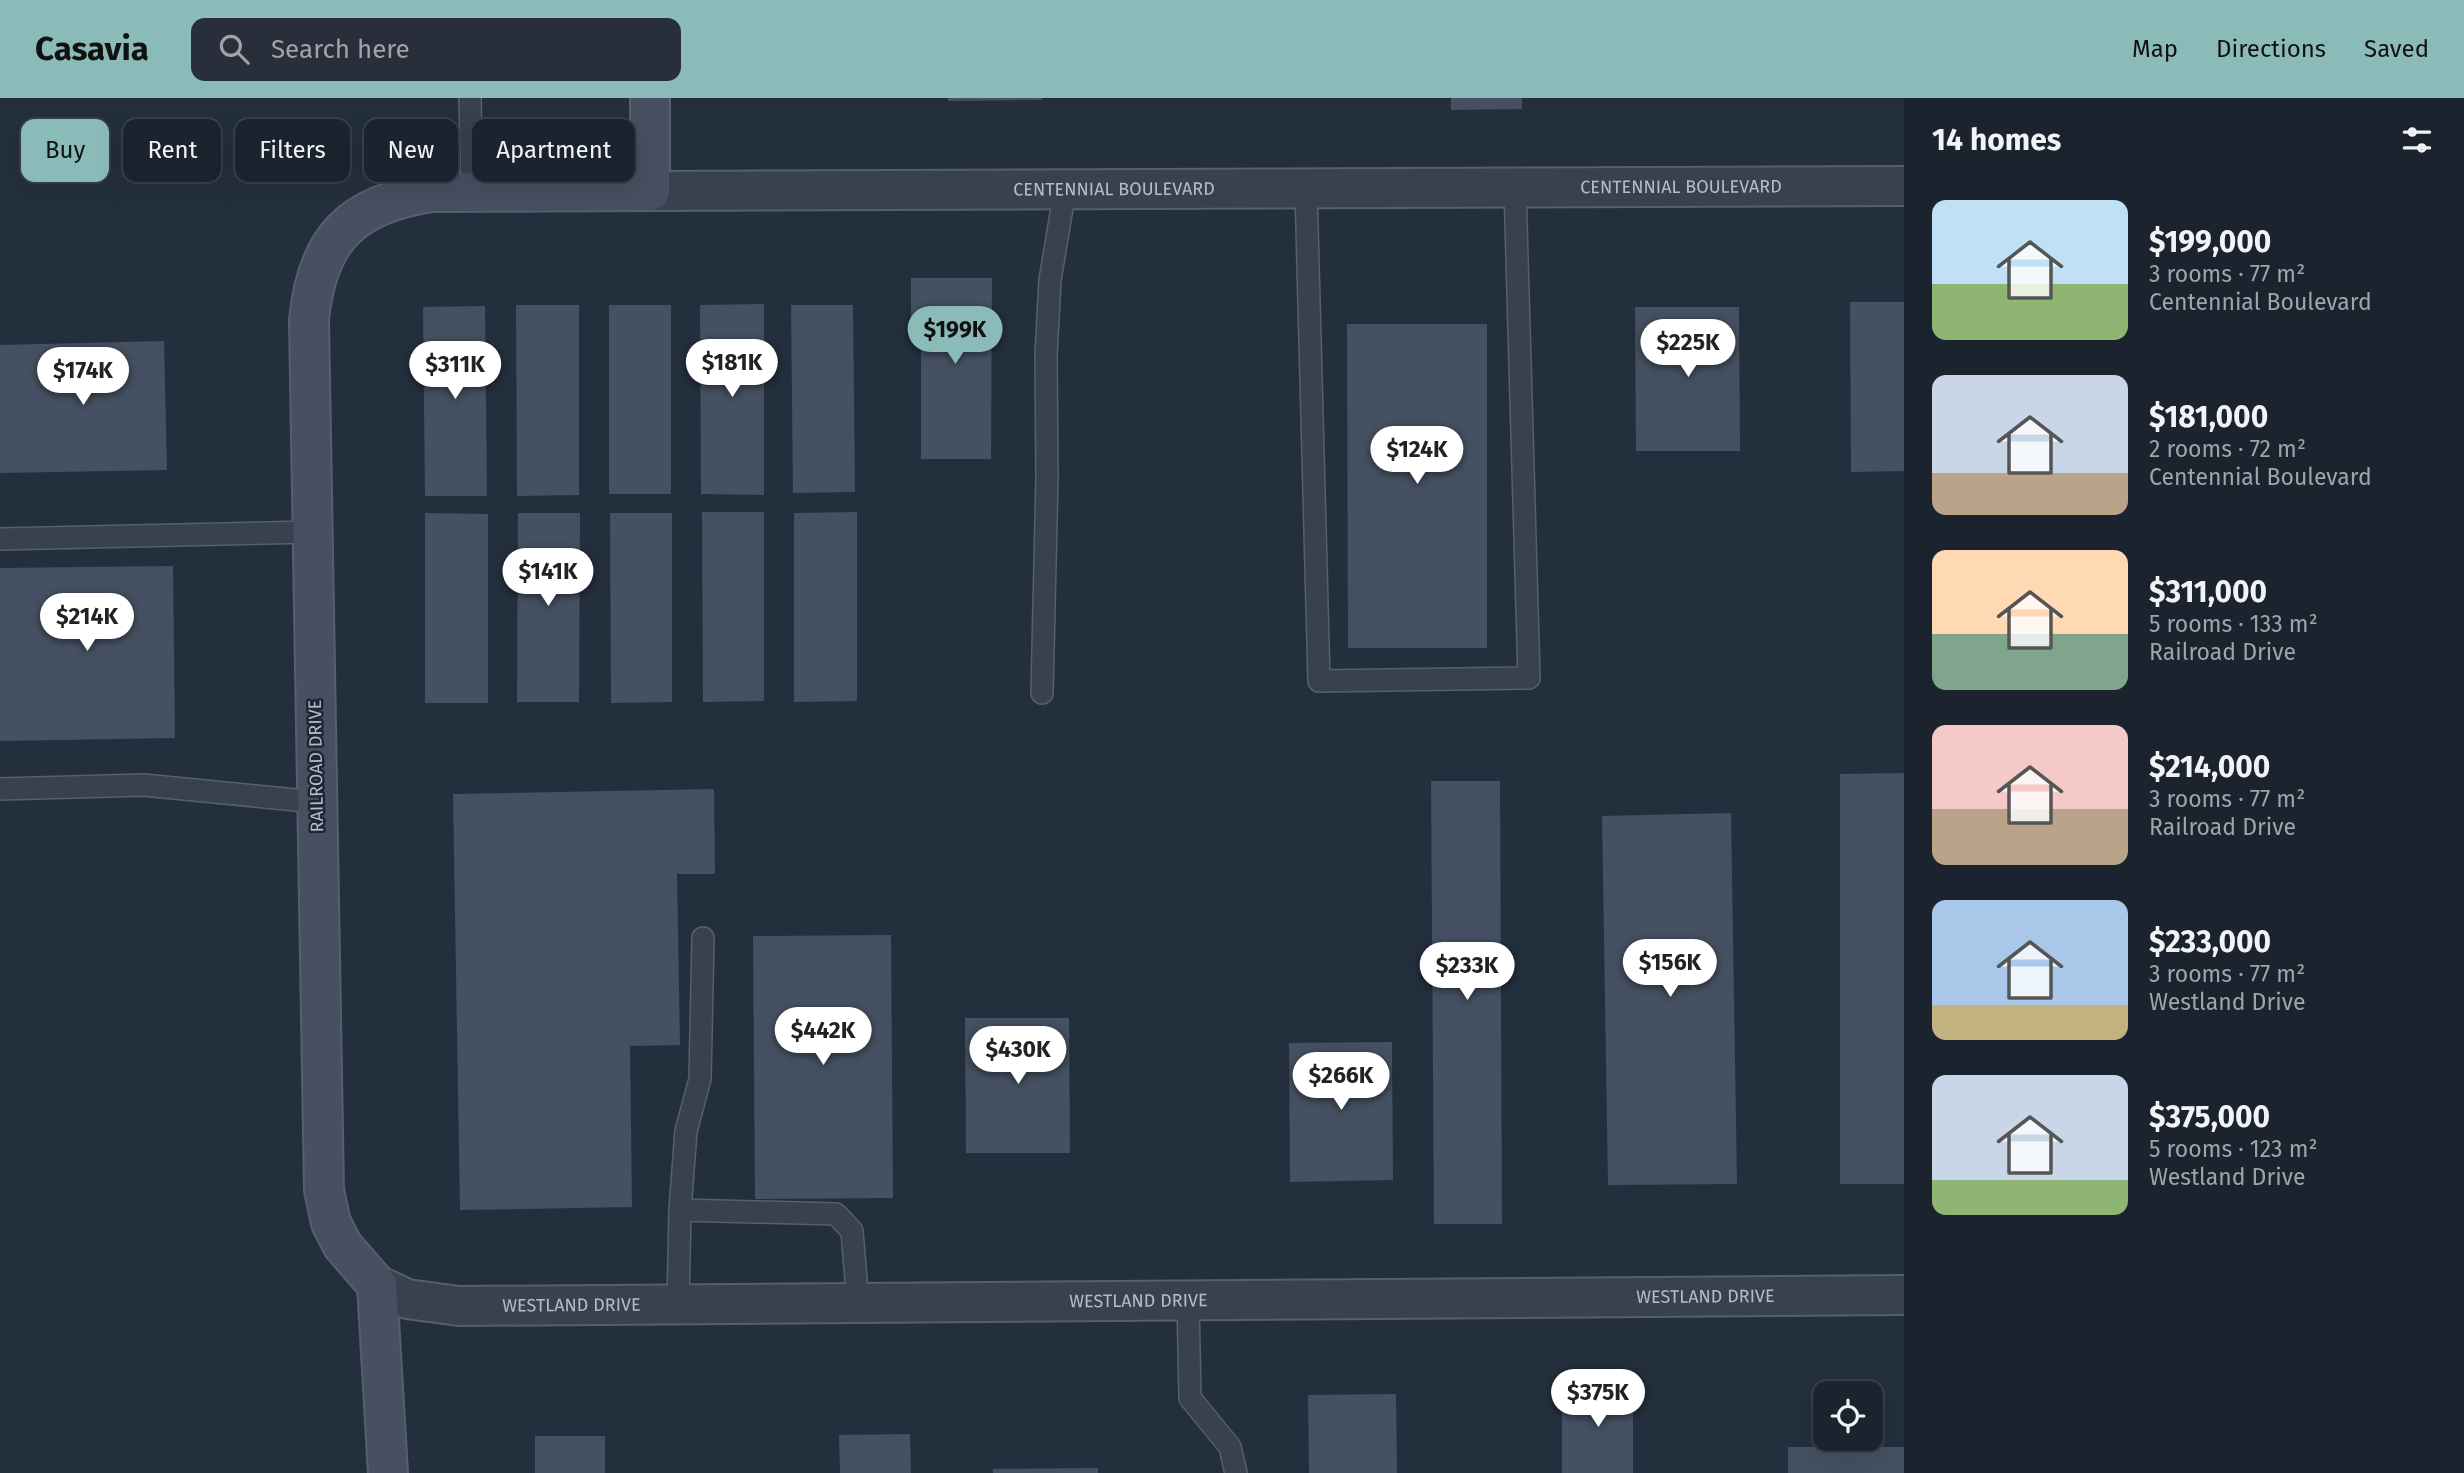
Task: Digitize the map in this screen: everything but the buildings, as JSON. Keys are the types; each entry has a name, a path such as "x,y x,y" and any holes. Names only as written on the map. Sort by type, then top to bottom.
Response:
{"street":[{"path":"650,98 650,191"},
{"name":"CENTENNIAL BOULEVARD","path":"335,236 353,220 400,197 472,192 1904,186"},
{"name":"RAILROAD DRIVE","path":"335,236 321,260 311,293 309,320 324,1190 331,1223 343,1247 377,1285"},
{"path":"377,1285 388,1473"},
{"name":"WESTLAND DRIVE","path":"377,1285 407,1299 435,1304 858,1304 1188,1299 1904,1295"}],"lane":[{"path":"470,98 472,192"},
{"path":"1306,189 1319,681 1529,678 1515,188"},
{"path":"1042,694 1047,478 1046,355 1050,279 1065,190"},
{"path":"0,538 312,532"},
{"path":"0,789 144,785 316,802"},
{"path":"678,1305 680,1210 687,1131 700,1079 703,938"},
{"path":"680,1210 836,1214 852,1231 858,1304"},
{"path":"1188,1299 1190,1398 1230,1447 1236,1473"}]}
